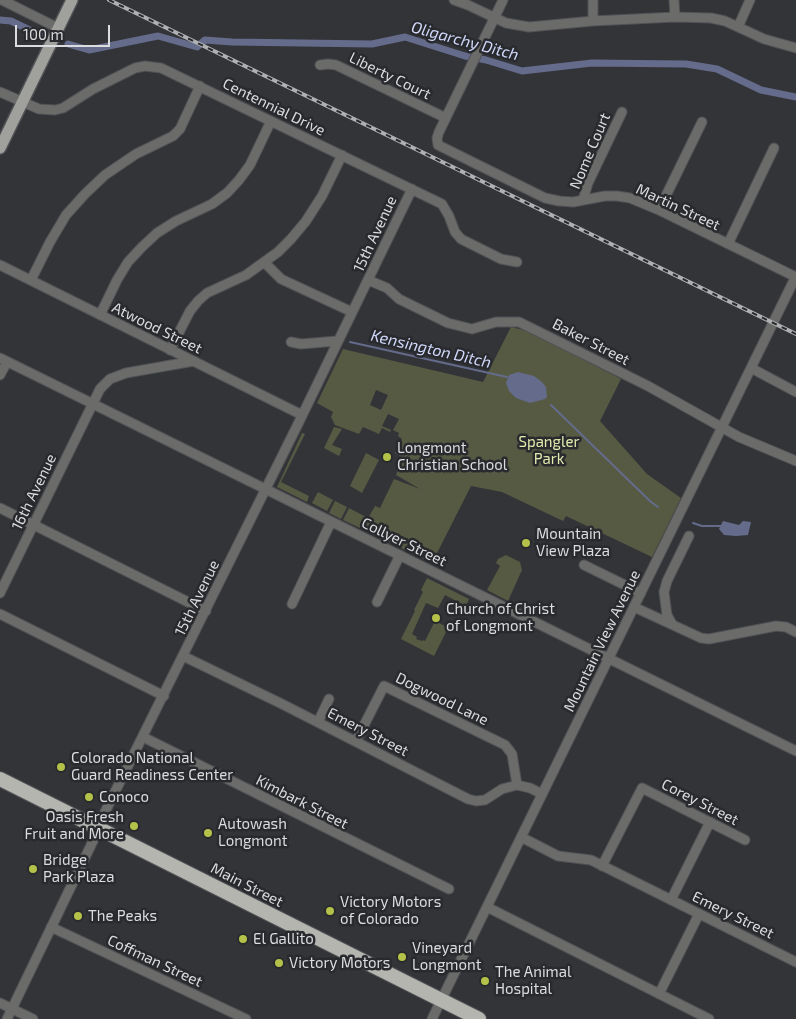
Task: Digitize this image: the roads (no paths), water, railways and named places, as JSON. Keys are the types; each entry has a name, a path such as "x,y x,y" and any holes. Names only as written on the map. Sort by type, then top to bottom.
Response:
{"highway":[{"name":"Main Street","path":"0,779 479,1019"}],"main road":[{"path":"0,148 72,0"}],"street":[{"path":"2,0 58,28"},
{"path":"454,0 468,4 506,23 529,27 594,21 675,17 711,18 725,21 764,39 796,48"},
{"path":"446,118 503,0"},
{"path":"593,0 594,21"},
{"path":"674,0 675,17"},
{"path":"738,27 750,0"},
{"name":"Liberty Court","path":"320,65 336,65 446,118"},
{"name":"Centennial Drive","path":"0,92 48,111 59,109 114,78 136,68 145,66 161,68 442,204 455,232 461,239 501,259 517,262"},
{"path":"30,280 66,215 105,175 136,154 173,136 187,117 200,86"},
{"name":"Nome Court","path":"583,200 588,183 622,112"},
{"name":"Martin Street","path":"446,118 437,138 438,146 545,198 559,202 605,196 630,198 659,210 796,277"},
{"path":"100,315 128,262 142,247 157,233 176,221 212,204 227,193 239,180 250,165 271,121"},
{"path":"659,210 702,122"},
{"path":"728,244 774,148"},
{"path":"170,350 190,311 198,301 208,293 246,274 264,262 291,239 306,221 322,196 342,155"},
{"name":"15th Avenue","path":"7,1019 98,828 412,188"},
{"path":"264,262 281,279 352,312"},
{"name":"Atwood Street","path":"0,265 302,415"},
{"name":"Mountain View Avenue","path":"432,1019 796,277"},
{"name":"Baker Street","path":"368,280 387,288 399,299 448,324 472,329 496,322 519,322 648,386 739,436 796,461"},
{"path":"291,342 302,344 337,342"},
{"path":"0,375 3,360"},
{"name":"Collyer Street","path":"3,360 796,751"},
{"name":"16th Avenue","path":"0,592 92,403 105,383 115,376 126,373 194,361"},
{"path":"751,368 796,392"},
{"path":"0,508 206,611"},
{"path":"292,604 331,522"},
{"path":"672,625 667,615 664,592 667,581 689,536"},
{"path":"377,602 400,555"},
{"path":"584,565 641,593"},
{"path":"634,607 701,638 709,639 776,626 786,627 796,632"},
{"path":"0,614 164,696"},
{"name":"Emery Street","path":"184,656 468,799 476,801 485,800 502,789 517,785"},
{"name":"Dogwood Lane","path":"356,741 384,686 505,745 512,754 517,785"},
{"path":"318,722 329,699"},
{"name":"Kimbark Street","path":"143,737 449,890"},
{"path":"517,785 530,788 542,794"},
{"name":"Corey Street","path":"602,866 642,788 745,840"},
{"path":"671,900 710,822"},
{"name":"Emery Street","path":"521,837 558,856 591,860 796,962"},
{"path":"487,908 709,1019"},
{"path":"659,994 699,914"},
{"name":"Coffman Street","path":"51,927 246,1019"},
{"path":"0,1003 33,1019"}],"water":[{"path":"518,372 534,376 542,382 546,387 547,397 530,403 516,398 509,391 506,383 509,375"},
{"path":"723,521 739,525 743,521 751,522 748,535 724,535 719,529"}],"waterway":[{"name":"Oligarchy Ditch","path":"0,20 11,21 44,37"},
{"name":"Oligarchy Ditch","path":"68,44 89,50 158,36 197,47 205,40 372,44 405,37 465,56 522,71 592,63 686,64 717,69 761,90 796,97"},
{"name":"Kensington Ditch","path":"350,342 507,377"},
{"name":"Kensington Ditch","path":"551,405 658,507"},
{"name":"Kensington Ditch","path":"693,523 702,526 721,526"}],"railway":[{"path":"109,0 796,334"}],"place":[{"name":"Longmont Christian School","path":"387,457"},
{"name":"Mountain View Plaza","path":"526,543"},
{"name":"Church of Christ of Longmont","path":"436,618"},
{"name":"Colorado National Guard Readiness Center","path":"61,767"},
{"name":"Conoco","path":"89,797"},
{"name":"Oasis Fresh Fruit and More","path":"134,826"},
{"name":"Autowash Longmont","path":"208,833"},
{"name":"Bridge Park Plaza","path":"33,869"},
{"name":"Victory Motors of Colorado","path":"330,911"},
{"name":"The Peaks","path":"78,916"},
{"name":"El Gallito","path":"243,939"},
{"name":"Vineyard Longmont","path":"402,957"},
{"name":"Victory Motors","path":"279,963"},
{"name":"The Animal Hospital","path":"485,981"}],"park label":[{"name":"Spangler Park","path":"549,450"}]}
